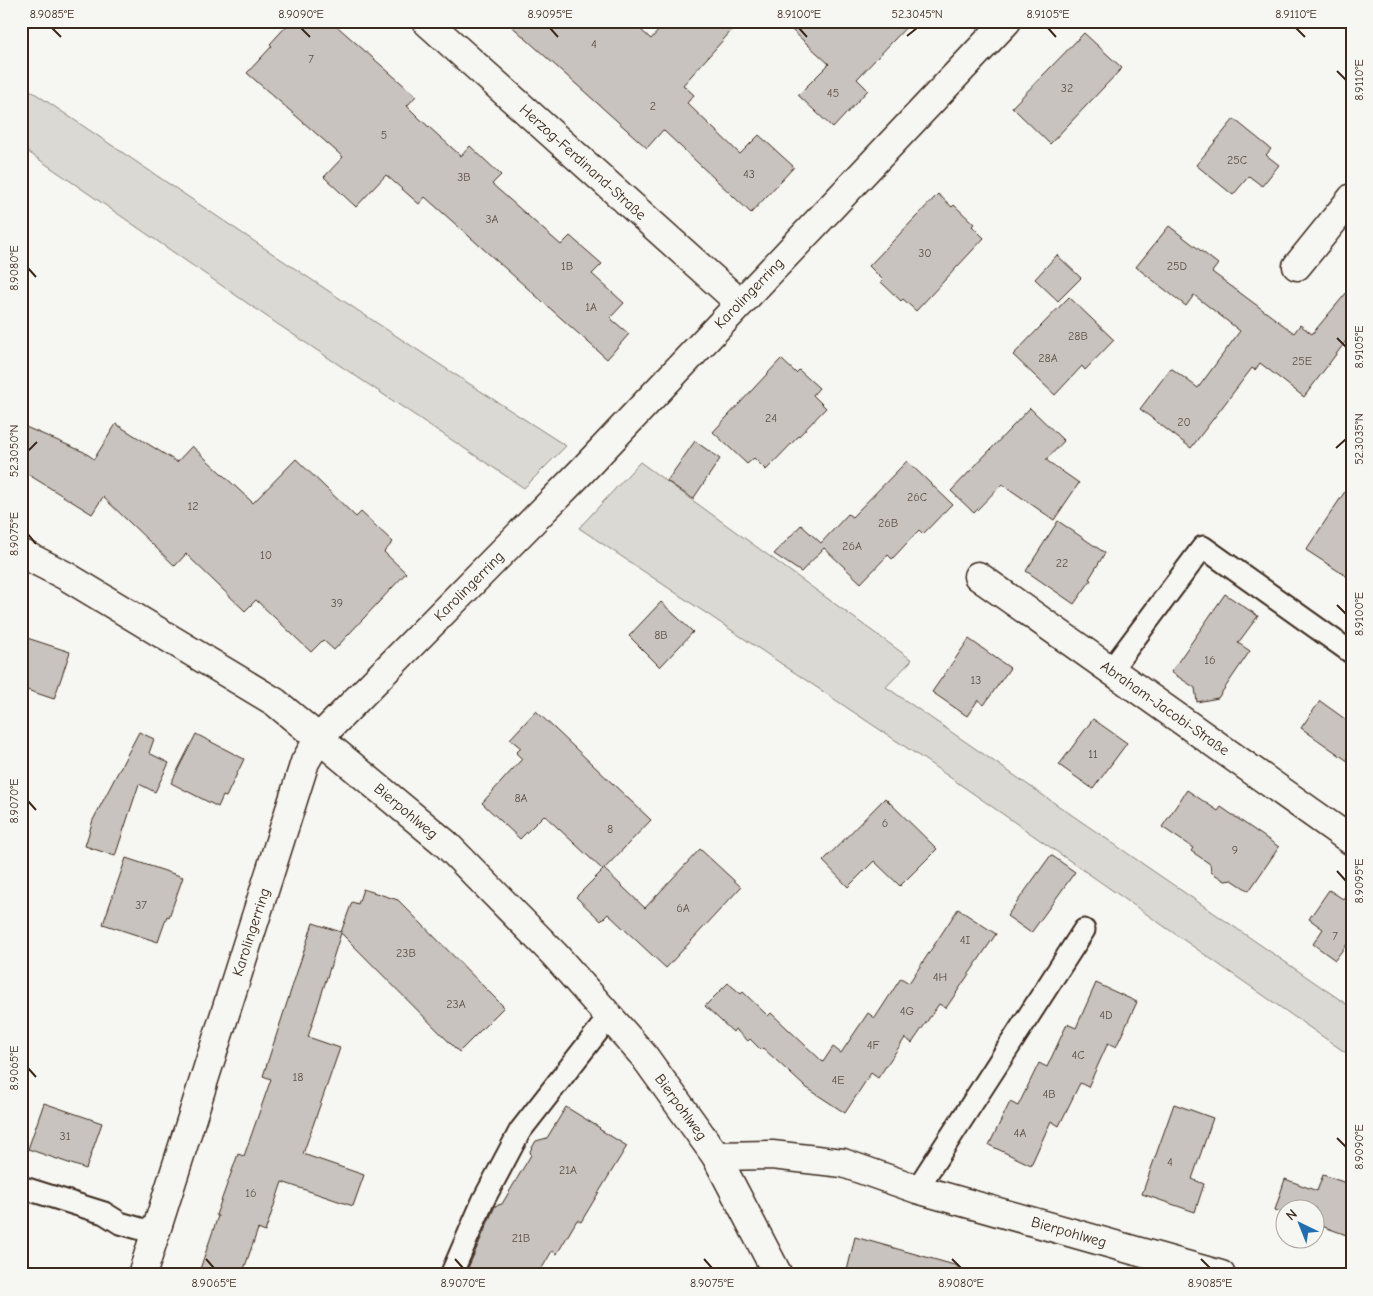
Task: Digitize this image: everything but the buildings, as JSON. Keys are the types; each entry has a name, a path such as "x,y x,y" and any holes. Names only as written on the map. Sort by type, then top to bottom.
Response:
{"street":[{"name":"Herzog-Ferdinand-Straße","path":"426,21 740,303"},
{"name":"Karolingerring","path":"142,1275 305,762 319,738 581,472 1007,21"},
{"path":"1297,266 1352,198"},
{"name":"Bierpohlweg","path":"21,553 66,576 275,702 446,844 555,955 644,1056 716,1156 778,1275"},
{"name":"Abraham-Jacobi-Straße","path":"978,576 1352,841"},
{"name":"Bierpohlweg","path":"716,1156 772,1155 843,1164 917,1189 1221,1275"}],"lane":[{"path":"1111,670 1203,547 1352,653"},
{"path":"917,1189 1084,930"},
{"path":"452,1275 484,1199 520,1131 609,1016"},
{"path":"21,1186 104,1213 120,1224 155,1233"}],"shaded area":[{"path":"21,84 360,312 566,446 524,488 276,323 21,147"},
{"path":"640,462 912,660 886,687 1352,1008 1352,1057 925,760 579,528"}]}
